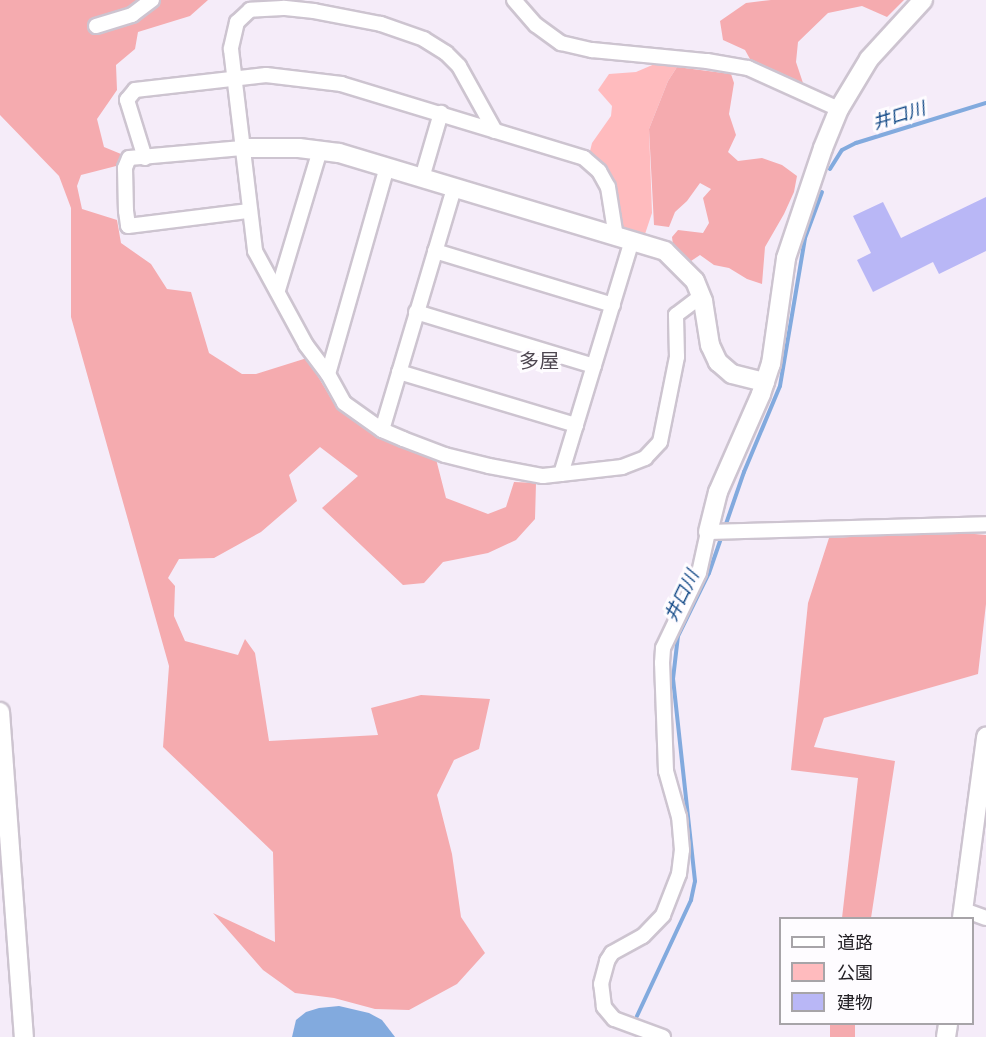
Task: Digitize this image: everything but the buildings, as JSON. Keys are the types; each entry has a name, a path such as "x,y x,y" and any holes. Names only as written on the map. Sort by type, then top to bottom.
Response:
{"street":[{"path":"96,26 132,15 152,0"},
{"path":"514,0 536,25 561,43 592,50 707,61 748,68 839,109"},
{"path":"663,1037 614,1019 604,1007 601,984 607,961 612,953 643,936 663,915 679,874 682,850 679,818 666,771 662,663 666,641 699,573 718,492 765,382 776,339 786,258 839,109 869,59 923,0"},
{"path":"495,131 468,80 453,59 424,39 381,24 314,11 283,8 250,10 240,18 231,49 255,251 306,345 328,374 344,403 382,430 445,455 478,464 527,474 561,474 622,467 645,458 660,442 677,357 676,315 702,296"},
{"path":"145,158 127,100 135,90 266,75 341,84 576,153 591,163 599,171 610,192 624,239 613,305 561,474"},
{"path":"422,178 441,113"},
{"path":"249,212 128,226 124,168 129,158 242,148 320,150 387,167 665,251 695,280 702,296 710,345 718,362 732,374 765,382"},
{"path":"278,290 320,150"},
{"path":"328,374 387,167"},
{"path":"382,430 454,188"},
{"path":"435,251 613,305"},
{"path":"416,312 594,366"},
{"path":"399,372 576,425"},
{"path":"708,532 986,524"},
{"path":"0,712 24,1037"},
{"path":"986,739 963,914 986,918"}],"green space":[{"path":"657,63 677,67 668,81 649,129 652,213 643,240 621,230 615,187 609,171 589,155 592,143 611,116 612,106 598,90 609,74 636,72"}],"shaded area":[{"path":"0,0 208,0 190,16 138,32 135,49 116,65 117,90 97,119 104,147 121,154 120,165 81,175 77,186 82,209 117,220 121,243 151,264 167,289 191,292 209,353 242,374 256,374 307,358 338,410 384,436 436,459 446,498 488,514 506,507 514,482 536,483 535,519 516,540 488,553 443,562 424,583 403,585 322,508 358,476 320,447 289,475 297,501 261,532 214,558 179,559 168,578 175,586 174,616 185,641 238,655 245,639 255,653 269,741 378,735 371,708 421,695 490,699 479,749 454,760 437,795 452,854 461,917 485,953 457,984 409,1010 375,1009 334,998 295,993 263,970 213,913 275,942 273,852 163,747 169,666 71,317 71,208 59,176 0,115"},
{"path":"771,0 904,0 887,17 862,6 828,13 798,42 796,62 803,83 750,59 745,50 723,40 720,21 746,3"},
{"path":"677,67 731,74 734,83 729,114 736,135 728,152 738,161 762,158 782,165 797,176 794,192 765,247 762,284 747,279 729,268 714,265 700,255 691,261 673,245 672,237 678,230 703,233 709,223 703,198 711,189 700,183 687,201 675,212 669,227 654,225 649,129 668,81"},
{"path":"952,532 986,535 986,604 978,674 824,718 814,747 895,761 871,917 842,917 858,778 791,770 808,603 829,538"},
{"path":"830,1025 855,1025 855,1037 830,1037"}],"water":[{"path":"339,1006 369,1013 382,1020 395,1037 292,1037 296,1020 306,1012"}],"waterway":[{"name":"井口川","path":"830,169 842,150 856,143 986,103"},
{"name":"井口川","path":"637,1016 691,900 695,881 673,679 678,636 709,573 744,472 780,386 805,238 822,192"}],"district":[{"name":"多屋","path":"539,360"}]}
